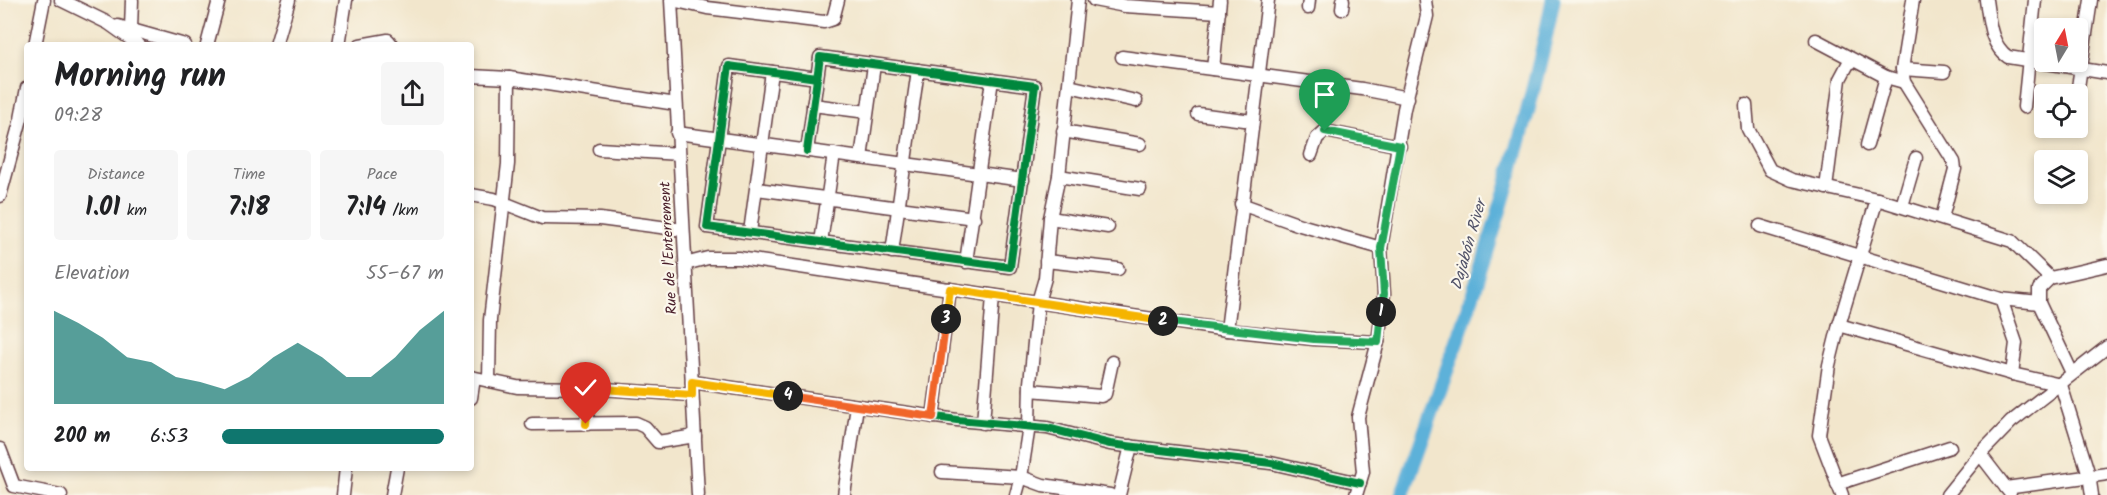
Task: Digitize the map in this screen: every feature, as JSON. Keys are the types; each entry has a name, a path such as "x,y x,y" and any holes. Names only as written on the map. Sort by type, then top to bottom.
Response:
{"street":[{"path":"36,42 44,0"},
{"path":"61,0 88,6 135,42"},
{"path":"131,29 132,0"},
{"path":"208,42 219,0"},
{"path":"277,42 289,0"},
{"path":"339,42 346,0"},
{"path":"671,0 707,8 824,22 833,19 838,0"},
{"name":"Rue de l'Enterrement","path":"671,0 699,495"},
{"path":"1016,495 1029,426 1038,302 1046,261 1050,218 1059,176 1078,0"},
{"path":"1094,0 1125,6 1220,6 1214,69"},
{"path":"1227,330 1240,204 1268,0"},
{"path":"474,377 518,387 692,388 857,406 983,423 1029,426 1131,446 1271,463 1358,489 1363,472 1358,417 1378,342 1384,294 1381,248 1408,98 1427,16 1425,0"},
{"path":"1913,0 1902,69 1904,82 1954,162 1955,169 1942,218"},
{"path":"1986,0 1999,51 2034,63"},
{"path":"2024,107 2035,0"},
{"path":"2088,19 2091,0"},
{"path":"108,23 175,42"},
{"path":"1816,40 1886,77 1904,82"},
{"path":"807,151 820,57 1035,86 1010,267 706,227 729,66 817,78"},
{"path":"1122,57 1408,98"},
{"path":"1826,188 1840,79 1848,64 1854,61"},
{"path":"861,158 874,64"},
{"path":"1902,69 1944,72"},
{"path":"892,252 918,70"},
{"path":"2088,71 2107,73"},
{"path":"750,232 772,72"},
{"path":"474,76 509,78 676,104"},
{"path":"1867,145 1886,77"},
{"path":"489,381 494,278 506,203 509,78"},
{"path":"966,262 992,80"},
{"path":"1069,86 1136,101"},
{"path":"0,196 24,104"},
{"path":"813,105 867,112"},
{"path":"1746,105 1748,129 1770,170 1792,180 1877,199 2012,241 2050,278"},
{"path":"1198,114 1252,122"},
{"path":"1063,131 1140,144"},
{"path":"1311,155 1317,138 1325,131 1400,146"},
{"path":"677,133 1023,180"},
{"path":"599,149 679,154"},
{"path":"821,242 834,154"},
{"path":"1902,206 1916,158"},
{"path":"1059,176 1140,189"},
{"path":"757,189 974,218"},
{"path":"474,196 506,203 542,218 600,219 683,230"},
{"path":"1877,199 1858,256 1829,365 1819,435 1839,489 1950,447"},
{"path":"1240,204 1300,225 1381,248"},
{"path":"1050,218 1108,227"},
{"path":"1760,226 2001,299 2039,303"},
{"path":"685,264 708,258 739,258 1227,330 1314,339 1378,342"},
{"path":"1046,261 1118,269"},
{"path":"2072,373 2039,303 2039,290 2050,278 2107,265"},
{"path":"933,417 950,289"},
{"path":"983,423 993,296"},
{"path":"2001,299 2016,343 2012,374"},
{"path":"1839,325 2012,374 2061,385"},
{"path":"1946,495 1980,454 2011,422 2107,347"},
{"path":"1030,390 1101,396 1108,388 1112,362"},
{"path":"2061,385 2089,475 2092,495"},
{"path":"586,424 589,395 587,388"},
{"path":"844,495 857,406"},
{"path":"532,424 636,423 645,427 658,441 695,436"},
{"path":"1119,495 1131,446"},
{"path":"0,449 14,486 61,495"},
{"path":"1980,454 2009,491 2089,475 2107,474"},
{"path":"343,495 346,471"},
{"path":"392,495 396,471"},
{"path":"942,472 1021,477 1043,485 1110,495"}],"waterway":[{"name":"Dajabón River","path":"1402,495 1467,312 1506,188 1524,126 1553,0"}],"cycle path":[{"path":"807,151 820,57 1035,86 1010,267 707,227 729,66 817,78"},
{"path":"692,382 957,420 1047,428 1110,444 1271,463 1360,483"}],"route":[{"path":"586,424 589,395 587,388 692,395 692,382 933,417 950,289 1227,330 1314,339 1378,342 1384,294 1380,262 1381,248 1400,146 1325,131"}]}
